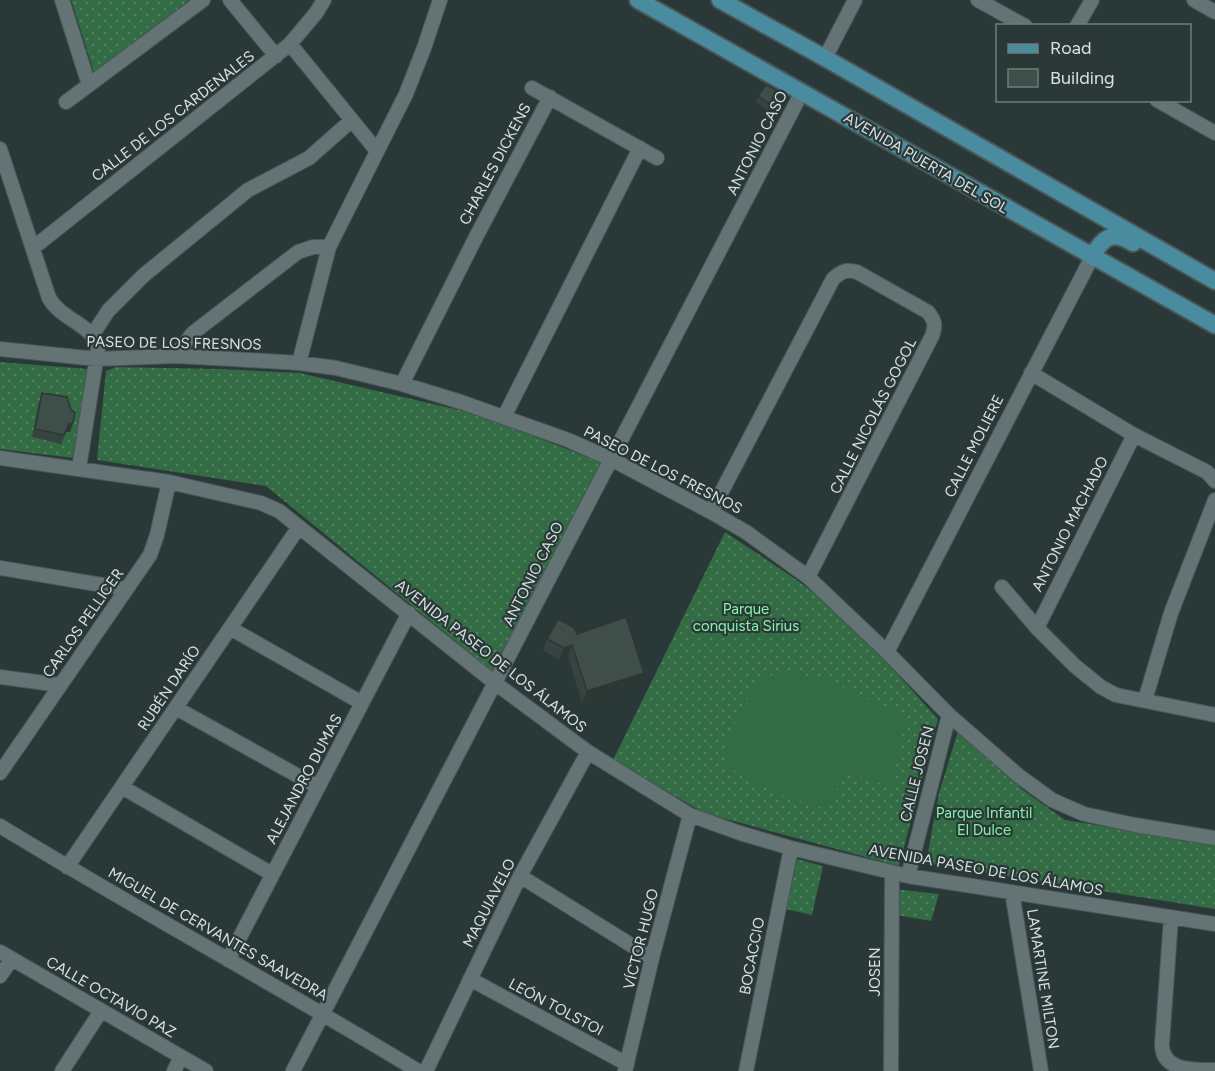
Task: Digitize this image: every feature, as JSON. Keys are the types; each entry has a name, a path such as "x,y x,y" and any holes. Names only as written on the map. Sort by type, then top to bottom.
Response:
{"main road":[{"name":"AVENIDA PUERTA DEL SOL","path":"638,0 1215,326"},
{"path":"720,0 1214,280"},
{"path":"1092,257 1104,239 1113,236 1124,237 1195,279 1214,280"}],"street":[{"path":"62,0 89,85"},
{"path":"66,102 203,0"},
{"path":"230,0 276,56"},
{"name":"CALLE DE LOS CARDENALES","path":"33,248 276,56 290,44 316,14 324,0"},
{"path":"299,363 329,247 406,94 440,0"},
{"path":"825,58 855,0"},
{"path":"978,0 1020,24"},
{"path":"1078,24 1092,0"},
{"path":"1194,0 1215,12"},
{"path":"290,44 376,151"},
{"path":"532,88 550,97"},
{"name":"ANTONIO CASO","path":"293,1071 802,92"},
{"name":"CHARLES DICKENS","path":"402,384 550,97 657,158"},
{"path":"1161,102 1215,133"},
{"path":"93,334 108,311 144,275 248,190 309,158 352,120"},
{"path":"504,417 640,148"},
{"path":"0,149 49,298 54,308 93,334 98,348 79,468"},
{"path":"175,356 194,333 298,252 313,247 329,247"},
{"name":"CALLE MOLIERE","path":"887,652 1092,257"},
{"name":"CALLE NICOLÁS GOGOL","path":"711,512 833,279 841,272 848,270 857,272 928,312 936,327 932,336 808,577"},
{"name":"PASEO DE LOS FRESNOS","path":"0,349 97,359 175,356 299,363 336,368 402,384 568,440 611,459 711,512 746,532 808,577 949,715 1018,776 1064,806 1084,814 1135,825 1215,837"},
{"path":"1031,373 1134,435 1207,472 1215,481"},
{"name":"ANTONIO MACHADO","path":"1037,628 1134,435"},
{"name":"AVENIDA PASEO DE LOS ÁLAMOS","path":"0,458 169,482 261,503 279,511 495,683 588,752 690,815 791,848 908,876 1215,924"},
{"name":"CARLOS PELLICER","path":"0,772 150,555 169,482"},
{"path":"1145,700 1171,613 1215,500"},
{"name":"RUBÉN DARÍO","path":"67,867 299,527"},
{"path":"0,568 126,589"},
{"name":"ANTONIO MACHADO","path":"1002,587 1037,628 1075,666 1101,687 1116,695 1215,715"},
{"name":"ALEJANDRO DUMAS","path":"228,960 409,613"},
{"path":"231,628 362,703"},
{"path":"0,677 60,685"},
{"path":"176,708 318,787"},
{"name":"CALLE JOSEN","path":"908,876 949,715"},
{"name":"MAQUIAVELO","path":"426,1071 520,876 588,752"},
{"path":"122,787 273,874"},
{"name":"VÍCTOR HUGO","path":"626,1067 690,815"},
{"name":"MIGUEL DE CERVANTES SAAVEDRA","path":"0,826 67,867 323,1013 418,1071"},
{"name":"BOCACCIO","path":"746,1071 791,848"},
{"name":"JOSEN","path":"891,1071 892,872"},
{"path":"520,876 652,958"},
{"name":"LAMARTINE MILTON","path":"1012,892 1040,1071"},
{"path":"1171,918 1163,1057 1173,1066 1186,1070 1215,1070"},
{"path":"0,976 6,955"},
{"name":"CALLE OCTAVIO PAZ","path":"6,955 206,1071"},
{"name":"LEÓN TOLSTOI","path":"470,979 626,1067"},
{"path":"62,1071 101,1011"},
{"path":"174,1071 181,1057"}],"green space":[{"path":"71,0 189,0 95,75"},
{"path":"0,362 88,369 73,458 0,449"},
{"path":"116,367 300,373 476,414 601,462 493,672 266,486 97,460 106,371"},
{"name":"Parque conquista Sirius","path":"725,532 794,578 834,609 938,719 899,866 704,813 613,760"},
{"path":"794,673 832,682 905,717 892,787 845,772 833,798 819,807 774,792 726,766 725,745 744,703 765,676"},
{"name":"Parque Infantil El Dulce","path":"959,728 1023,790 1065,820 1215,844 1215,909 926,863 939,793"},
{"path":"797,859 823,866 812,915 786,909"},
{"path":"894,889 939,894 931,921 896,915"}],"building":[{"path":"766,85 776,90 770,104 758,96"},
{"path":"42,393 67,397 71,410 75,412 73,423 69,424 64,435 35,429"},
{"path":"626,617 644,673 587,691 572,645 564,648 547,639 558,619 573,627 577,634"}]}
